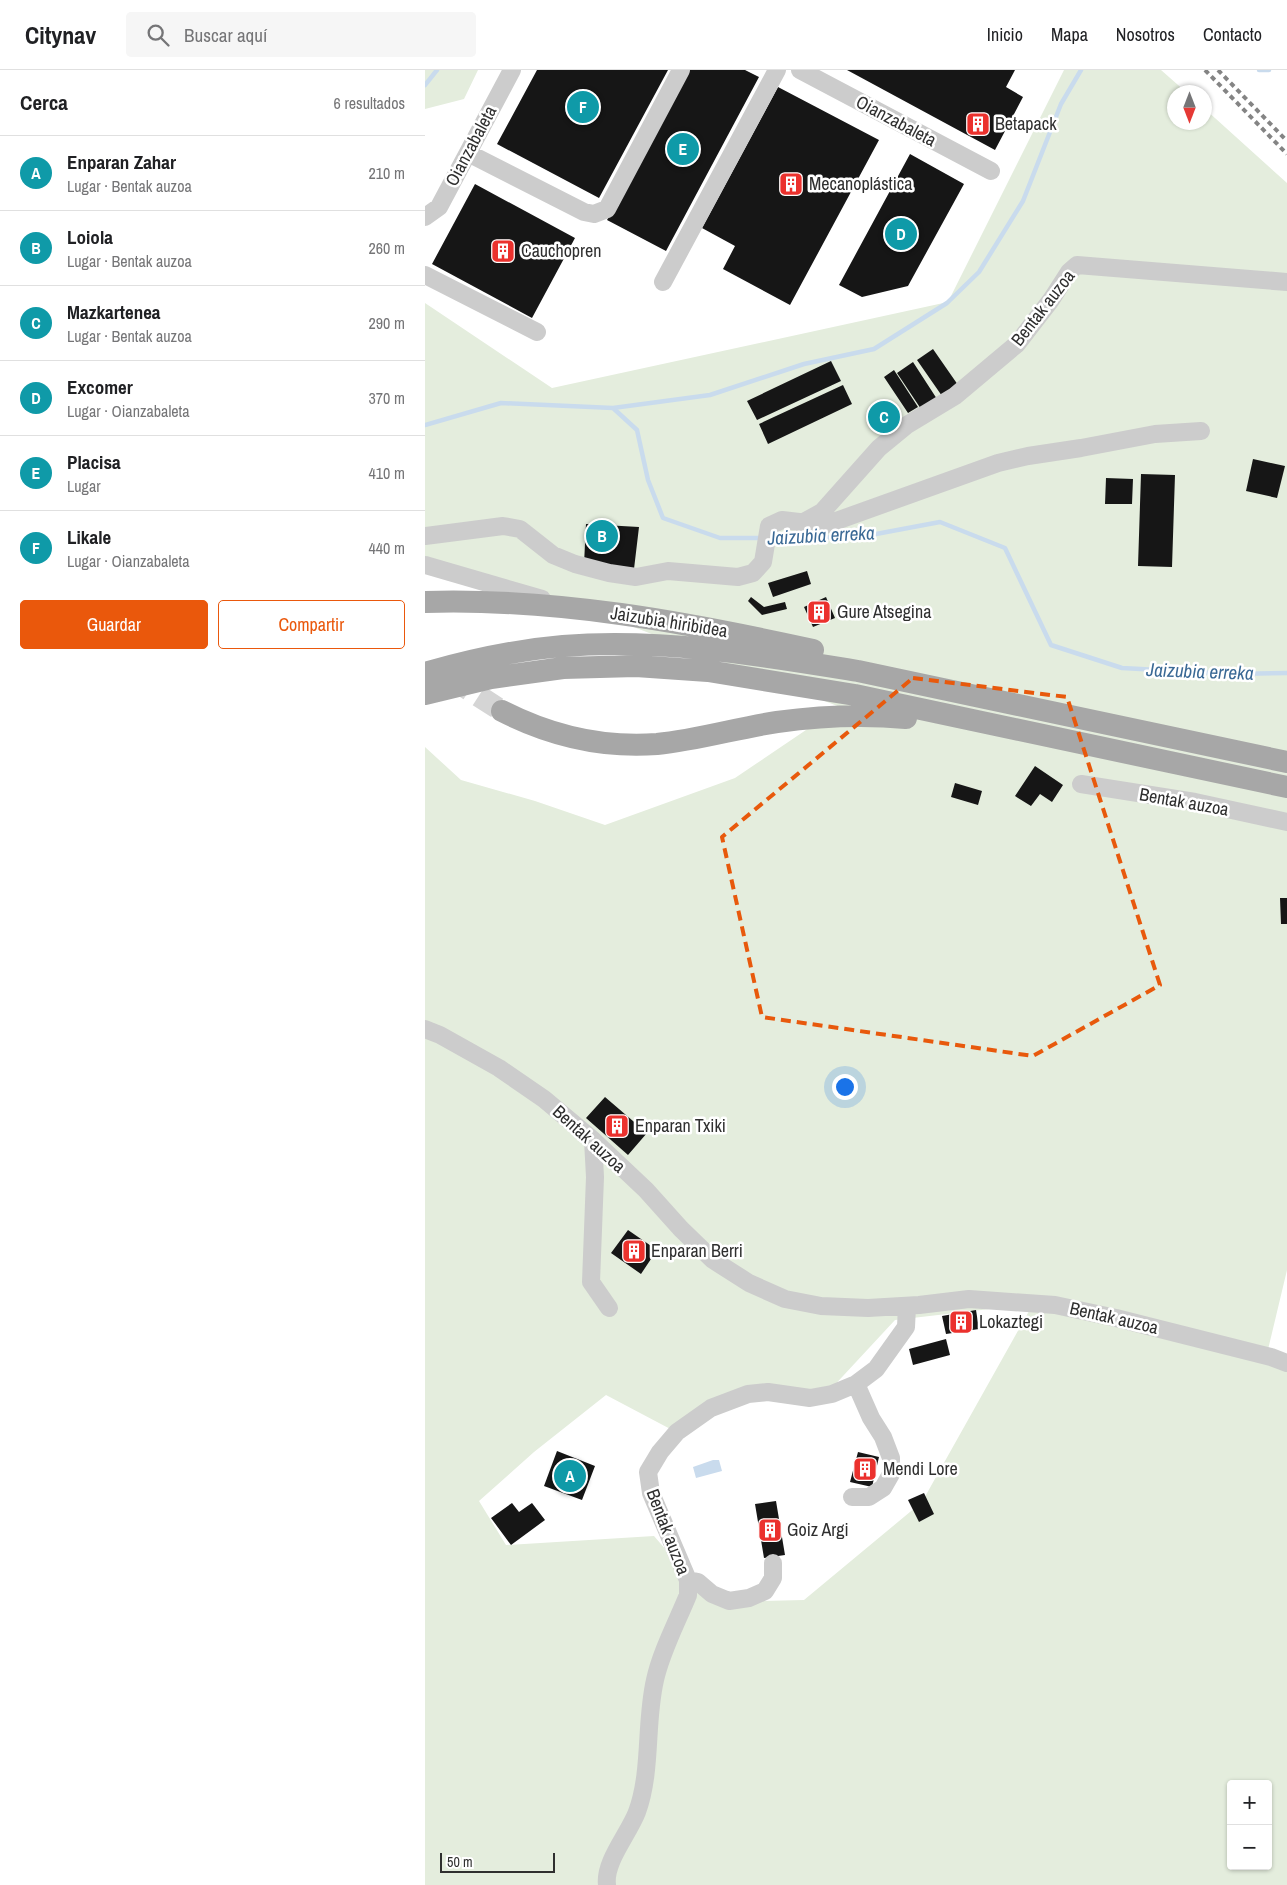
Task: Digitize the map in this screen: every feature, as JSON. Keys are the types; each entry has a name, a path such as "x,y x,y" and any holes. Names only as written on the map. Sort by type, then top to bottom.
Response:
{"main road":[{"name":"Jaizubia hiribidea","path":"425,602 513,603 569,607 649,617 731,632 881,665 906,680"},
{"path":"425,674 488,657 562,646 637,644 675,646 814,664 906,680 1287,762"},
{"path":"425,694 491,678 563,668 672,667 855,695 1287,787"},
{"path":"503,712 556,734 621,744 657,744 681,741 777,722 832,716 868,715 923,720 955,717"}],"street":[{"name":"Oianzabaleta","path":"425,217 439,207 512,70"},
{"path":"468,153 583,212 601,212 607,209 681,70"},
{"path":"663,282 777,70"},
{"name":"Oianzabaleta","path":"801,70 991,171"},
{"name":"Bentak auzoa","path":"802,523 822,512 879,448 907,425 955,396 1017,344 1051,300 1069,272 1077,265 1287,282"},
{"path":"425,275 537,332"},
{"path":"425,536 503,526 520,529 553,555 575,564 609,573 636,577 668,571 737,577 753,572 763,562 769,526 782,520 825,524 998,462 1155,434 1201,431"},
{"path":"425,565 569,607"},
{"name":"Bentak auzoa","path":"1081,784 1195,802 1287,822"},
{"name":"Bentak auzoa","path":"425,1030 440,1035 499,1068 544,1099 593,1140 646,1190 681,1229 713,1260 749,1283 785,1299 821,1306 868,1308 969,1300 1055,1305 1125,1320 1271,1357 1287,1363"},
{"path":"593,1140 595,1177 591,1282 609,1308"},
{"name":"Bentak auzoa","path":"607,1885 605,1876 610,1862 625,1838 637,1811 646,1768 655,1680 688,1595 688,1580 651,1493 648,1472 660,1452 677,1432 711,1408 748,1394 768,1392 810,1398 832,1394 856,1384 876,1369 906,1327 907,1306"},
{"path":"852,1497 869,1497 883,1488 891,1474 891,1458 883,1437 871,1418 856,1384"},
{"path":"688,1580 698,1582 712,1594 729,1601 749,1598 765,1591 773,1578 773,1563"}],"highlighted area":[{"path":"913,678 1067,697 1160,985 1033,1056 762,1017 722,837"}],"green space":[{"path":"425,70 478,70 464,99 425,109"},
{"path":"1064,70 1161,70 1178,85 1167,85 1167,130 1212,130 1212,115 1287,183 1287,1270 1266,1358 1287,1370 1287,1885 425,1885 425,747 461,780 535,801 605,825 735,778 840,707 564,600 425,560 425,303 552,388 948,302","holes":["1033,1304 922,1502 804,1600 711,1602 654,1536 506,1545 479,1501 534,1452 606,1395 676,1432 757,1397 817,1404 895,1320"]}],"water":[{"path":"713,1460 719,1460 722,1471 696,1478 693,1467"}],"building":[{"path":"537,70 668,70 599,198 497,144"},
{"path":"688,70 745,70 759,77 666,251 607,220"},
{"name":"Betapack","path":"847,70 1015,70 1006,87 1023,97 995,150"},
{"name":"Mecanoplástica","path":"778,87 879,140 790,305 723,269 735,246 702,228"},
{"path":"910,154 964,184 908,286 862,297 839,285"},
{"name":"Cauchopren","path":"475,184 575,238 532,318 432,264"},
{"path":"933,349 958,385 942,396 917,360"},
{"path":"831,361 841,381 757,420 747,401"},
{"path":"913,362 937,399 921,409 897,373"},
{"path":"894,370 918,407 908,413 884,377"},
{"path":"843,385 852,404 768,444 759,424"},
{"path":"886,401 900,421 882,434 868,414"},
{"path":"1253,459 1285,466 1277,498 1246,491"},
{"path":"1141,474 1175,475 1172,567 1138,566"},
{"path":"1106,478 1133,479 1132,504 1105,504"},
{"path":"586,524 639,527 634,569 584,564"},
{"path":"807,571 811,584 773,597 768,583"},
{"path":"751,597 764,607 785,602 787,609 762,615 748,601"},
{"name":"Gure Atsegina","path":"826,597 835,618 813,627 804,607"},
{"path":"1035,766 1063,785 1052,802 1040,794 1031,806 1015,796"},
{"path":"955,783 982,791 978,805 951,797"},
{"path":"1280,898 1287,898 1287,924 1281,924"},
{"name":"Enparan Txiki","path":"605,1097 647,1133 628,1155 586,1118"},
{"name":"Enparan Berri","path":"628,1230 657,1250 641,1274 611,1253"},
{"name":"Lokaztegi","path":"976,1310 979,1329 946,1334 942,1316"},
{"path":"946,1339 950,1355 913,1365 909,1349"},
{"path":"557,1451 595,1466 582,1500 544,1486"},
{"name":"Mendi Lore","path":"858,1452 879,1457 872,1487 850,1482"},
{"path":"924,1493 934,1514 919,1522 908,1500"},
{"name":"Goiz Argi","path":"776,1501 785,1555 764,1558 755,1504"},
{"path":"512,1503 519,1512 532,1503 545,1520 511,1545 491,1518"}],"waterway":[{"path":"425,85 437,70"},
{"path":"613,408 710,395 804,364 874,349 947,303 979,272 1023,201 1061,104 1081,70"},
{"path":"1259,70 1269,70"},
{"name":"Jaizubia erreka","path":"425,425 501,403 613,408 637,430 648,480 663,518 720,538 762,538"},
{"name":"Jaizubia erreka","path":"770,538 860,537 940,522 1005,548 1051,645 1122,668 1233,674 1287,673"}],"tunnel":[{"path":"451,678 502,711"}],"railway":[{"path":"1205,70 1287,154"},
{"path":"1218,70 1287,141"}],"place":[{"name":"Likale","path":"583,107"},
{"name":"Betapack","path":"978,124"},
{"name":"Placisa","path":"683,149"},
{"name":"Mecanoplástica","path":"791,184"},
{"name":"Excomer","path":"901,234"},
{"name":"Cauchopren","path":"503,251"},
{"name":"Mazkartenea","path":"884,417"},
{"name":"Loiola","path":"602,536"},
{"name":"Gure Atsegina","path":"819,612"},
{"name":"Enparan Txiki","path":"617,1126"},
{"name":"Enparan Berri","path":"634,1251"},
{"name":"Lokaztegi","path":"961,1322"},
{"name":"Mendi Lore","path":"865,1469"},
{"name":"Enparan Zahar","path":"570,1476"},
{"name":"Goiz Argi","path":"770,1530"}]}
